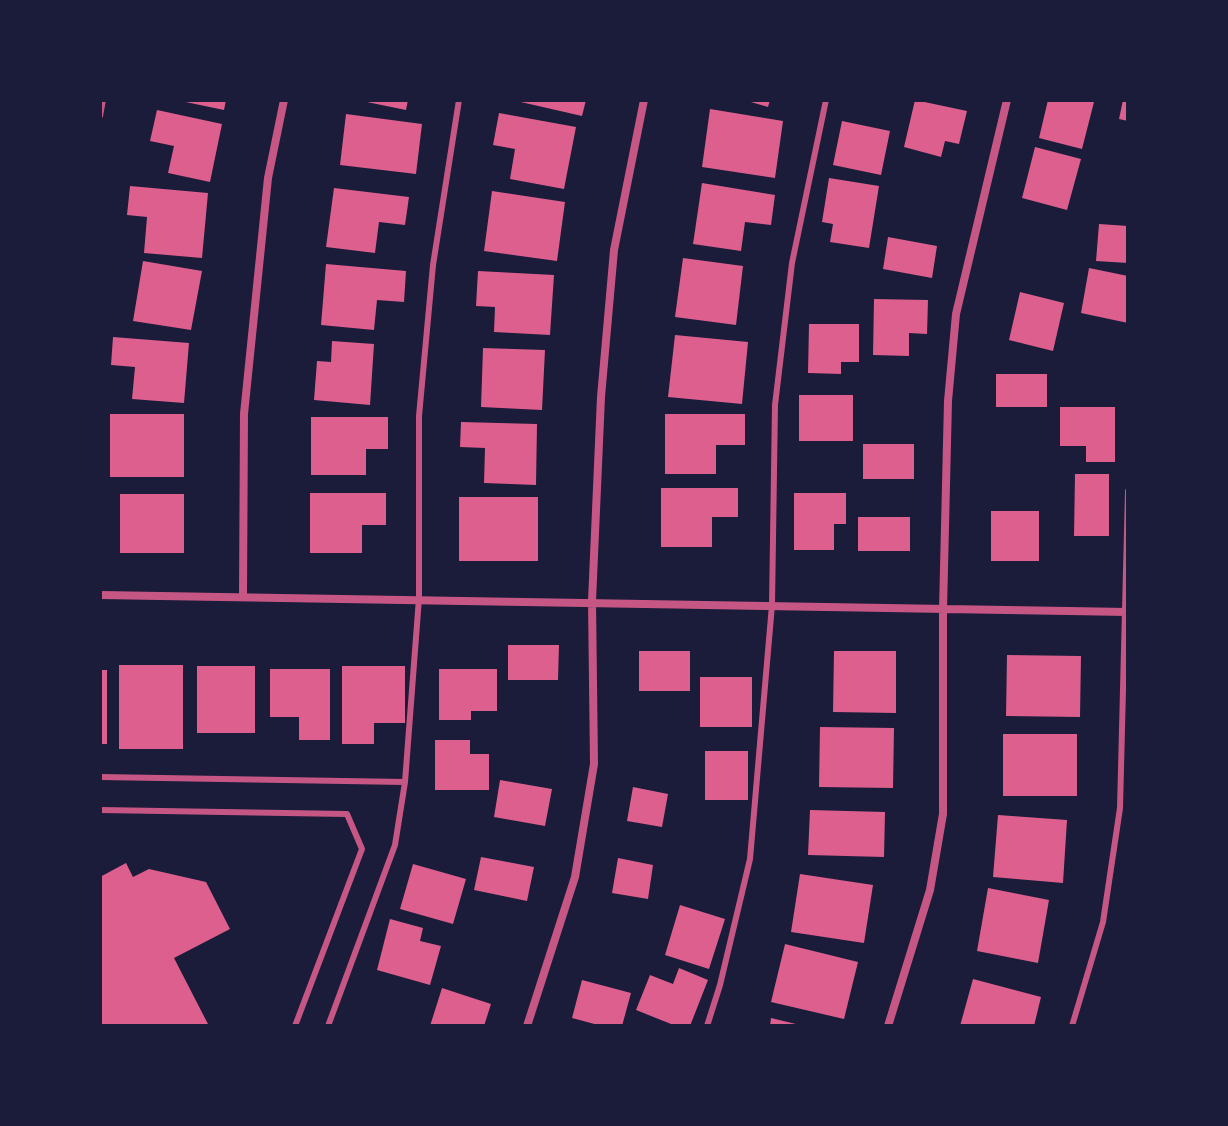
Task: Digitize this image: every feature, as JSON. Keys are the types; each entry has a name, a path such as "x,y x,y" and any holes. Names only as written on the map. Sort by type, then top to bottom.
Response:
{"street":[{"path":"243,595 244,414 268,178 284,100"},
{"path":"527,1026 575,877 594,764 592,601 601,397 614,250 644,100"},
{"path":"888,1026 930,890 943,814 943,610 948,401 956,314 1007,100"},
{"path":"100,595 1126,612"}],"lane":[{"path":"100,116 103,100"},
{"path":"328,1026 395,845 405,782 419,598 419,416 433,265 459,100"},
{"path":"707,1026 750,859 772,605 775,405 792,263 826,100"},
{"path":"1072,1026 1103,922 1120,808 1128,491"},
{"path":"100,777 405,782"},
{"path":"100,810 347,814 362,849 295,1026"}],"building":[{"path":"176,100 226,100 224,110"},
{"path":"357,100 408,100 406,110"},
{"path":"512,100 586,100 582,116"},
{"path":"744,100 770,100 768,107"},
{"path":"915,100 967,111 959,144 945,141 941,157 904,147"},
{"path":"1048,100 1094,102 1082,149 1039,138"},
{"path":"1123,100 1128,100 1128,121 1119,119"},
{"path":"710,109 783,121 775,178 702,167"},
{"path":"157,110 222,124 210,182 168,173 174,146 150,141"},
{"path":"499,113 576,127 564,189 510,179 515,149 493,145"},
{"path":"346,114 422,124 416,174 340,165"},
{"path":"842,121 890,131 881,175 833,165"},
{"path":"1035,147 1081,159 1067,210 1022,198"},
{"path":"829,178 879,186 869,248 830,242 833,224 822,222"},
{"path":"702,183 775,195 771,225 745,222 741,251 693,244"},
{"path":"130,186 208,193 202,258 144,253 147,217 127,215"},
{"path":"334,188 409,197 405,225 379,222 375,253 326,247"},
{"path":"492,191 565,202 557,261 484,251"},
{"path":"1099,224 1128,226 1128,263 1096,261"},
{"path":"888,237 937,246 932,278 883,269"},
{"path":"683,258 743,266 736,325 675,317"},
{"path":"143,261 202,271 191,330 133,321"},
{"path":"326,264 406,271 404,302 377,300 374,330 321,325"},
{"path":"1089,268 1128,276 1128,323 1081,313"},
{"path":"478,271 554,275 550,335 494,332 495,307 476,306"},
{"path":"1020,292 1064,303 1053,351 1009,340"},
{"path":"874,299 928,300 927,334 909,333 909,356 873,355"},
{"path":"809,324 859,324 859,362 841,362 841,374 808,373"},
{"path":"675,335 748,342 742,404 668,397"},
{"path":"113,337 189,343 184,403 132,399 135,367 111,365"},
{"path":"332,341 374,344 370,405 314,400 317,361 331,362"},
{"path":"483,348 545,350 542,410 481,407"},
{"path":"996,374 1047,374 1047,407 996,407"},
{"path":"799,395 853,395 853,441 799,441"},
{"path":"1060,407 1115,407 1115,462 1086,462 1086,446 1060,446"},
{"path":"110,414 184,414 184,477 110,477"},
{"path":"665,414 745,414 745,445 716,445 716,474 665,474"},
{"path":"311,417 388,417 388,449 366,449 366,475 311,475"},
{"path":"461,422 537,424 536,485 484,483 485,448 460,447"},
{"path":"863,444 914,444 914,479 863,479"},
{"path":"1075,474 1109,474 1109,536 1074,536"},
{"path":"661,488 738,488 738,517 712,517 712,547 661,547"},
{"path":"310,493 386,493 386,525 362,525 362,553 310,553"},
{"path":"794,493 846,493 846,524 834,524 834,550 794,550"},
{"path":"120,494 184,494 184,553 120,553"},
{"path":"459,497 538,497 538,561 459,561"},
{"path":"991,511 1039,511 1039,561 991,561"},
{"path":"858,517 910,517 910,551 858,551"},
{"path":"508,645 559,645 558,680 508,680"},
{"path":"639,651 690,651 690,691 639,691"},
{"path":"834,651 896,651 896,713 833,712"},
{"path":"1007,655 1081,656 1080,717 1006,716"},
{"path":"119,665 183,665 183,749 119,749"},
{"path":"197,666 255,666 255,733 197,733"},
{"path":"342,666 405,666 405,723 374,723 374,744 342,744"},
{"path":"270,669 330,669 330,740 299,740 299,717 270,717"},
{"path":"439,669 497,669 497,711 471,711 471,720 439,720"},
{"path":"100,670 107,670 107,744 100,744"},
{"path":"700,677 752,677 752,727 700,727"},
{"path":"820,727 894,728 893,788 819,787"},
{"path":"1003,734 1077,734 1077,796 1003,796"},
{"path":"435,740 470,740 470,754 489,754 489,790 435,790"},
{"path":"705,751 748,751 748,800 705,800"},
{"path":"500,780 552,789 545,826 494,817"},
{"path":"633,787 668,794 662,827 627,821"},
{"path":"810,810 885,812 884,857 808,855"},
{"path":"998,815 1067,820 1063,883 993,877"},
{"path":"481,857 534,867 527,901 474,890"},
{"path":"618,858 653,865 648,899 612,893"},
{"path":"126,863 133,877 149,869 206,882 230,929 174,958 209,1026 100,1026 100,877"},
{"path":"413,864 466,879 453,924 400,909"},
{"path":"800,874 873,885 864,943 791,932"},
{"path":"988,888 1049,900 1038,963 977,951"},
{"path":"680,905 725,919 709,969 665,955"},
{"path":"390,919 423,928 420,941 441,946 430,985 377,970"},
{"path":"785,944 858,962 844,1019 771,1002"},
{"path":"679,968 708,980 690,1026 676,1026 636,1010 650,975 673,984"},
{"path":"973,979 1041,997 1034,1026 960,1026"},
{"path":"582,980 631,993 622,1026 602,1026 572,1018"},
{"path":"442,988 491,1004 484,1026 430,1026"},
{"path":"771,1018 800,1025 800,1026 770,1026"}]}
